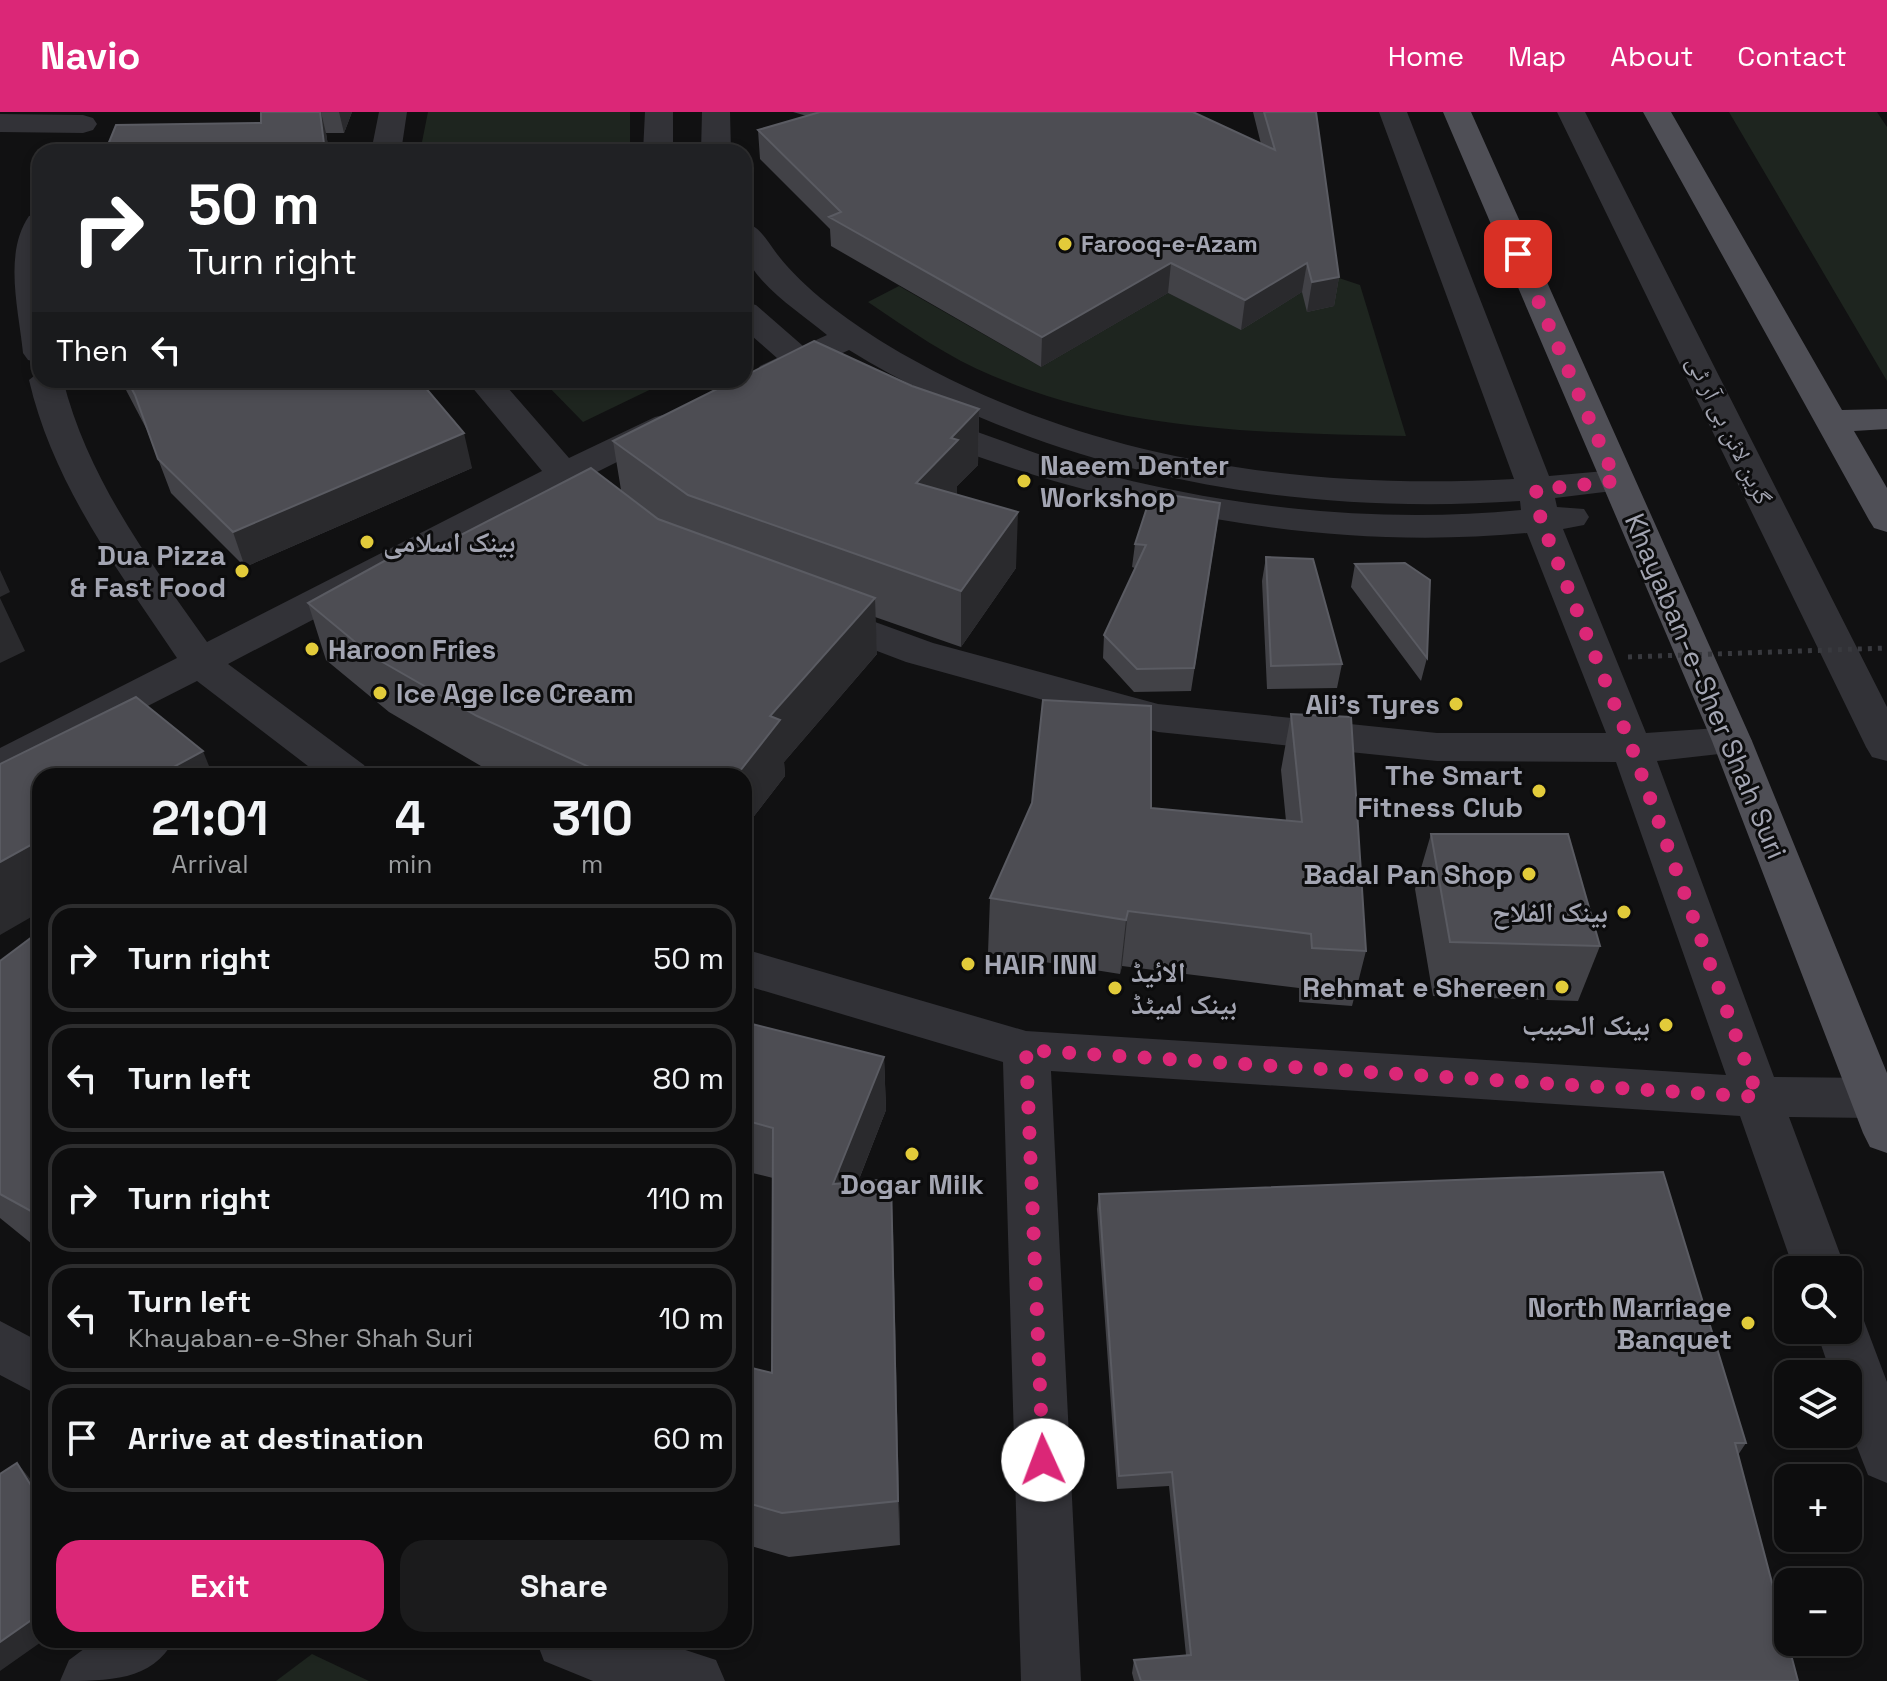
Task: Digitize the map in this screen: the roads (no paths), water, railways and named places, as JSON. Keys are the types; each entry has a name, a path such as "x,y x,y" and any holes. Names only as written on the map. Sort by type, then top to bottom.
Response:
{"main road":[{"name":"Khayaban-e-Sher Shah Suri","path":"1457,112 1732,741 1880,1115"},
{"path":"1657,112 1831,421 1871,464 1887,520"},
{"path":"1831,421 1887,419"}],"street":[{"path":"387,144 393,112"},
{"path":"658,144 659,112"},
{"path":"716,112 716,144"},
{"path":"1393,112 1632,748 1815,1256"},
{"name":"گرین لائن بی آر ٹی","path":"1571,112 1887,747"},
{"path":"0,123 87,118"},
{"path":"73,144 87,118"},
{"path":"752,241 784,282 849,337 932,386 1034,428 1150,461 1277,484 1539,505"},
{"path":"32,252 32,288"},
{"path":"752,319 800,360 852,390"},
{"path":"752,384 849,337"},
{"path":"48,388 52,405 99,514 201,664 338,768"},
{"path":"490,388 564,474 645,536"},
{"path":"0,766 564,474 703,407"},
{"path":"890,412 1000,457 1125,493 1262,516 1402,525 1624,495"},
{"path":"793,605 920,653 1158,718 1437,747 1632,748 1732,741"},
{"path":"752,969 1026,1050 1758,1097 1880,1115"},
{"path":"1026,1050 1051,1681"},
{"path":"1847,1344 1887,1457"},
{"path":"0,1345 32,1367"},
{"path":"90,1681 134,1648"},
{"path":"584,1648 695,1681"}],"place":[{"name":"Farooq-e-Azam","path":"1065,244"},
{"name":"Naeem Denter Workshop","path":"1024,481"},
{"name":"بینک اسلامی","path":"367,542"},
{"name":"Dua Pizza & Fast Food","path":"242,571"},
{"name":"Haroon Fries","path":"312,649"},
{"name":"Ice Age Ice Cream","path":"380,693"},
{"name":"Ali's Tyres","path":"1456,704"},
{"name":"The Smart Fitness Club","path":"1539,791"},
{"name":"Badal Pan Shop","path":"1529,874"},
{"name":"بینک الفلاح","path":"1624,912"},
{"name":"HAIR INN","path":"968,964"},
{"name":"Rehmat e Shereen","path":"1562,987"},
{"name":"الائیڈ بینک لمیٹڈ","path":"1115,988"},
{"name":"بينک الحبيب","path":"1666,1025"},
{"name":"Dogar Milk","path":"912,1154"},
{"name":"North Marriage Banquet","path":"1748,1323"}]}
